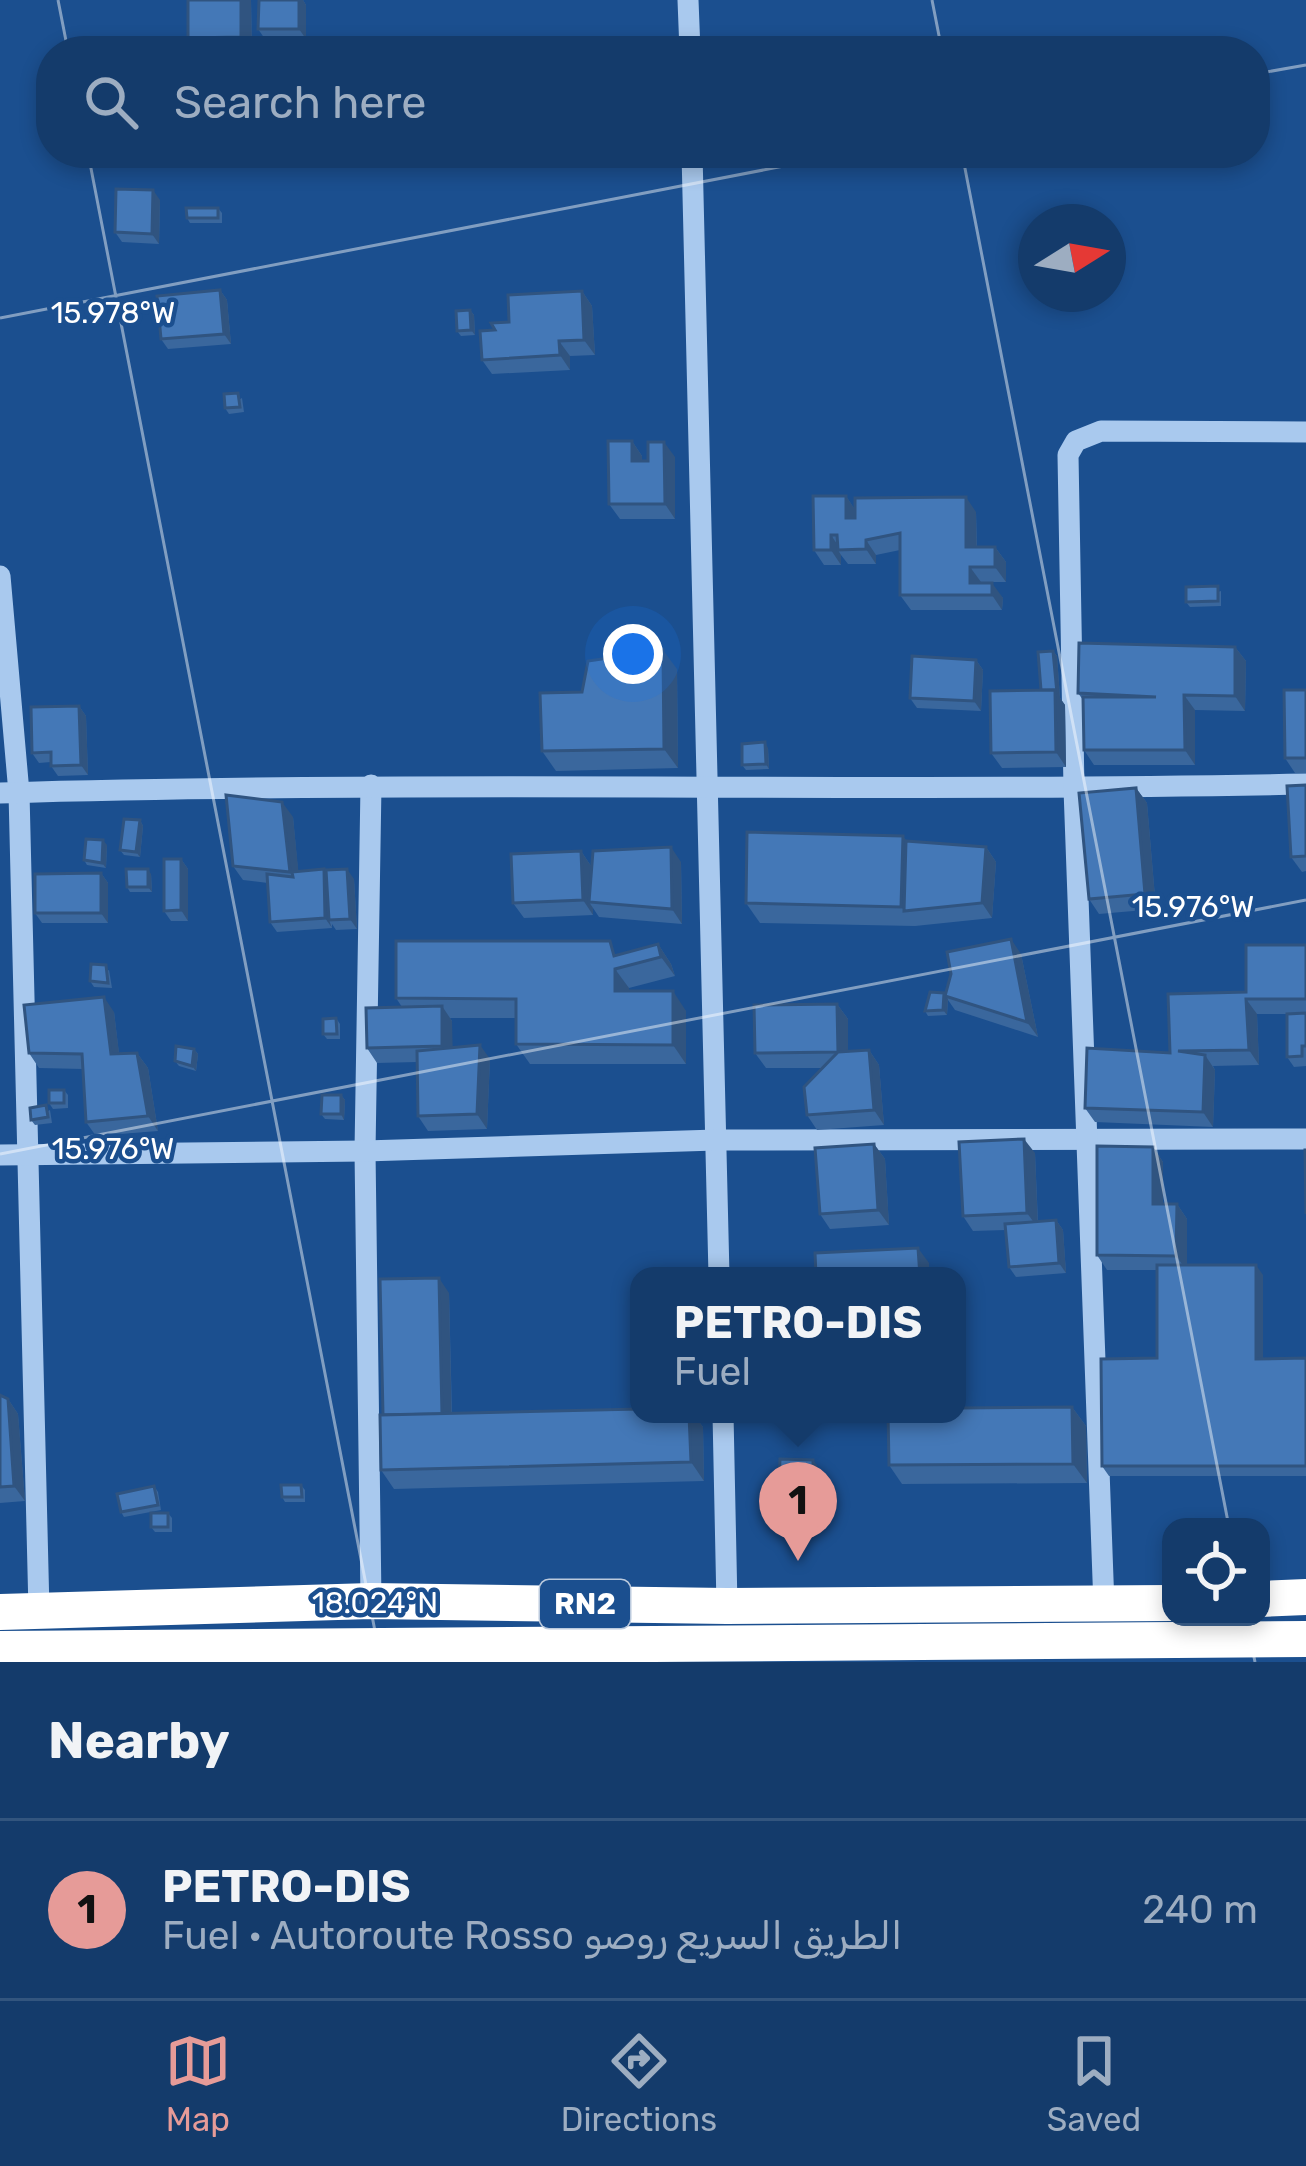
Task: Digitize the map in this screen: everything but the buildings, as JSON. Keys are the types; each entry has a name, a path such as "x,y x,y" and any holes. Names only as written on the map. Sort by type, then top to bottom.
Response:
{"highway":[{"path":"1270,1599 1306,1597"},
{"name":"RN2","path":"0,1612 371,1601 1162,1604"},
{"name":"RN2","path":"0,1648 317,1653 1020,1652 1306,1640"}],"street":[{"path":"688,0 689,36"},
{"path":"692,168 719,1267"},
{"path":"1104,1606 1074,789 1067,455 1076,441 1101,431 1306,432"},
{"path":"0,576 26,1154 39,1612"},
{"path":"10,793 370,785 1074,789 1306,784"},
{"path":"370,785 365,1151 371,1601"},
{"path":"0,1155 365,1151 716,1140 1306,1139"},
{"path":"723,1423 727,1606"}],"place":[{"name":"PETRO-DIS","path":"798,1561"}]}
